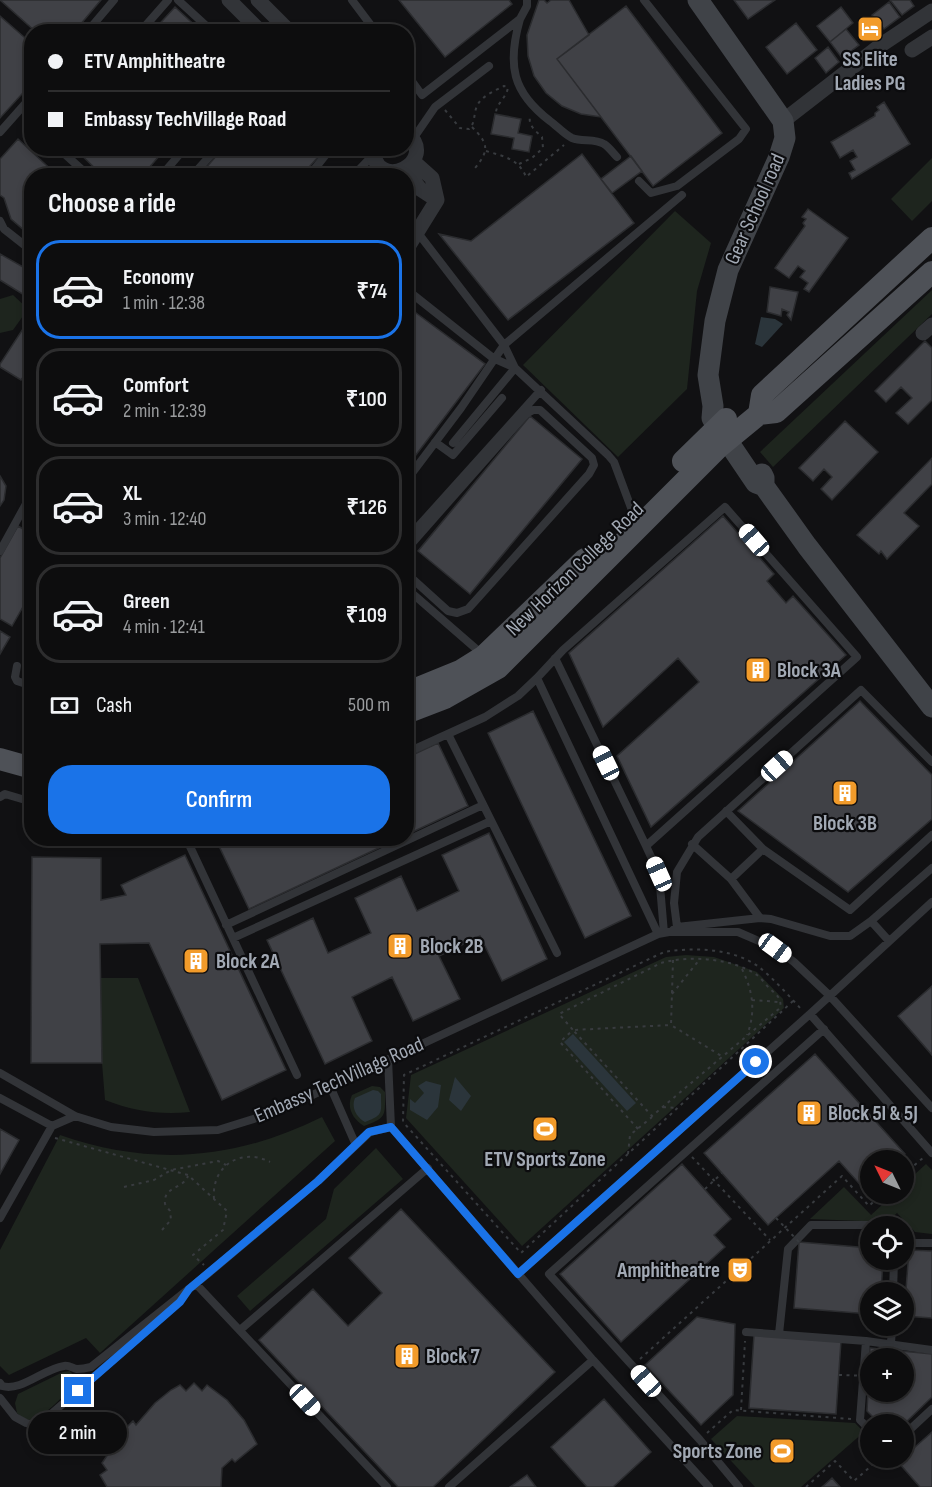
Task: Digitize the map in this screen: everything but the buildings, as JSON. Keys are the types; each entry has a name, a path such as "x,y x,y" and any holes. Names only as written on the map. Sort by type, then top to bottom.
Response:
{"main road":[{"path":"698,0 783,121"},
{"name":"Gear School road","path":"783,121 785,138 779,157 728,270 715,321 708,375 723,425 756,483 764,486 807,546 932,707"},
{"path":"759,414 762,395 931,240"},
{"path":"723,425 759,414 776,412 932,272"},
{"name":"New Horizon College Road","path":"414,690 460,671 491,662 633,513 723,425"},
{"name":"New Horizon College Road","path":"414,710 446,698 491,662 723,425"},
{"path":"0,743 24,750"},
{"path":"0,759 24,766"}],"street":[{"path":"230,0 253,24"},
{"path":"258,0 282,24"},
{"path":"783,121 881,45 932,11"},
{"path":"912,50 932,37"},
{"path":"414,173 432,178 437,200 414,239"}],"lane":[{"path":"94,24 114,0"},
{"path":"147,24 168,0"},
{"path":"178,0 204,24"},
{"path":"352,0 370,24"},
{"path":"527,0 527,6 520,20 514,51 515,75 519,89 535,109 573,138 603,143 617,157"},
{"path":"639,181 651,193 677,186 739,139 746,129 644,0"},
{"path":"414,84 422,95 520,20"},
{"path":"414,131 435,107 489,66"},
{"path":"0,132 24,105"},
{"path":"67,156 80,168"},
{"path":"168,168 178,156"},
{"path":"199,168 210,156"},
{"path":"315,168 325,156"},
{"path":"360,168 370,156"},
{"path":"414,470 461,408 504,345 682,195"},
{"path":"0,221 4,229 24,245"},
{"path":"418,233 504,345 515,368"},
{"path":"414,301 493,358 515,368 541,390 614,462 633,513"},
{"path":"453,443 515,368"},
{"path":"414,531 541,390"},
{"path":"435,442 453,455 502,398"},
{"path":"414,541 526,414 540,410 592,458 594,465 589,474 468,609 457,613 448,611 414,580"},
{"path":"414,749 503,707 725,507 857,657 646,846"},
{"path":"0,551 24,508"},
{"path":"414,595 491,662"},
{"path":"555,658 659,874 664,933"},
{"path":"17,666 15,676 17,681 24,683"},
{"path":"537,678 664,933"},
{"path":"677,927 674,903 677,872 692,844 861,690 932,762"},
{"path":"448,734 557,953"},
{"path":"0,798 5,794 24,800"},
{"path":"414,837 483,805"},
{"path":"726,811 763,849 850,910 932,835"},
{"path":"233,938 491,821"},
{"path":"692,844 731,879 760,918"},
{"path":"190,846 297,1075"},
{"path":"226,925 395,846"},
{"path":"731,879 763,849"},
{"name":"Embassy TechVillage Road","path":"0,1073 75,1116 111,1127 154,1132 218,1130 276,1112 677,927 760,918 830,936 850,936 871,921 932,868"},
{"path":"518,1274 809,1015 932,902"},
{"path":"871,921 889,941"},
{"name":"Embassy TechVillage Road","path":"664,933 738,932 775,948 794,962 829,995 932,1108"},
{"path":"809,1015 824,1029 931,1152"},
{"path":"739,1487 700,1440 549,1274 824,1029"},
{"path":"388,1059 391,1127 593,1360 709,1487"},
{"path":"330,1086 355,1143"},
{"path":"0,1098 52,1126"},
{"path":"0,1218 52,1126 75,1116"},
{"path":"0,1383 7,1388 16,1388 45,1372 66,1365 78,1369 92,1367 196,1284 318,1181 355,1143 369,1132 391,1127"},
{"path":"240,1330 428,1168"},
{"path":"779,1334 788,1249 811,1225 860,1225"},
{"path":"914,1243 932,1243"},
{"path":"196,1284 387,1487"},
{"path":"0,1398 19,1420 33,1425 42,1422 180,1302 189,1289"},
{"path":"746,1332 866,1341 932,1350"},
{"path":"891,1336 891,1344"},
{"path":"860,1414 866,1341"},
{"path":"449,1487 593,1360"},
{"path":"914,1426 932,1409"}],"path":[{"path":"440,103 460,128 469,129 474,124 477,106 482,99 504,86 508,87 496,112"},
{"path":"518,164 532,158 543,148 542,137 529,121 535,109"},
{"path":"472,127 485,144 486,152 475,168"},
{"path":"486,152 511,159 518,164 526,177 573,138"},
{"path":"794,1001 521,1253 403,1122 404,1076 664,952 694,949 734,956 758,967 809,1015"},
{"path":"671,1025 674,959"},
{"path":"652,1116 559,1014 661,963 674,959 727,962 757,975 781,1002"},
{"path":"672,994 700,959"},
{"path":"742,969 752,1000 752,1020 746,1038"},
{"path":"752,1000 781,1002"},
{"path":"628,1154 630,1135 746,1038 780,1008 781,1002"},
{"path":"638,1129 560,1042 573,1030 671,1025 723,1057"},
{"path":"663,1107 678,1108"},
{"path":"47,1134 63,1142 188,1175 227,1211 223,1230 193,1255 210,1272"},
{"path":"686,1151 770,1240"},
{"path":"914,1166 931,1152"},
{"path":"214,1199 213,1191 217,1177 233,1160 248,1156 263,1158 270,1162"},
{"path":"124,1187 154,1180 171,1170 218,1161 226,1165"},
{"path":"705,1190 722,1173"},
{"path":"162,1230 169,1224 171,1215 165,1204 165,1196 169,1190 184,1183 188,1175"},
{"path":"633,1366 842,1176 860,1197"},
{"path":"776,1218 800,1242"},
{"path":"741,1410 746,1332"},
{"path":"839,1375 860,1376"},
{"path":"700,1440 733,1410 860,1420"},
{"path":"806,1487 835,1461 854,1481 869,1468"}],"shaded area":[{"path":"932,158 932,201 912,221 891,199"},
{"path":"675,211 711,243 697,291 687,389 618,457 523,365"},
{"path":"932,290 932,314 773,467 760,452"},
{"path":"13,295 24,305 24,315 13,330 0,333 0,299"},
{"path":"761,317 775,319 783,324 762,347 755,344"},
{"path":"686,955 714,957 757,972 783,999 784,1008 522,1246 406,1118 411,1075 666,957"},
{"path":"100,978 138,978 190,1112 147,1111 105,1100"},
{"path":"573,1034 636,1103 627,1111 564,1042"},
{"path":"455,1077 471,1096 461,1111 449,1100"},
{"path":"426,1081 441,1085 438,1107 427,1120 410,1110 410,1099 415,1103 424,1093 418,1086"},
{"path":"372,1086 380,1087 385,1092 384,1111 377,1121 364,1126 352,1113 350,1100 352,1095"},
{"path":"373,1090 381,1094 381,1109 376,1117 365,1122 355,1112 354,1101 355,1098"},
{"path":"322,1117 335,1141 100,1353 86,1338 9,1375 0,1366 0,1250 60,1135 128,1152 160,1155 193,1154 225,1150 257,1142"},
{"path":"376,1148 403,1179 250,1311 237,1296 326,1219 334,1189"},
{"path":"926,1164 932,1170 932,1234 915,1232 914,1216 900,1216 897,1213 894,1216 860,1216 860,1221 810,1219 844,1187 871,1215 883,1204 914,1204 914,1175"},
{"path":"70,1371 76,1379 74,1383 48,1410 30,1420 17,1413 15,1403 18,1394 63,1372"},
{"name":"Sports Zone","path":"737,1416 855,1423 860,1428 860,1435 801,1487 755,1487 711,1439"}],"place":[{"name":"SS Elite Ladies PG","path":"870,29"},
{"name":"Block 3A","path":"758,670"},
{"name":"Block 3B","path":"845,793"},
{"name":"Block 2B","path":"400,946"},
{"name":"Block 2A","path":"196,961"},
{"name":"Block 5I & 5J","path":"809,1113"},
{"name":"ETV Sports Zone","path":"545,1129"},
{"name":"Amphitheatre","path":"740,1270"},
{"name":"Block 7","path":"407,1356"},
{"name":"Sports Zone","path":"782,1451"}],"route":[{"path":"78,1391 180,1302 189,1289 318,1181 369,1132 391,1127 518,1274 756,1062"}]}
